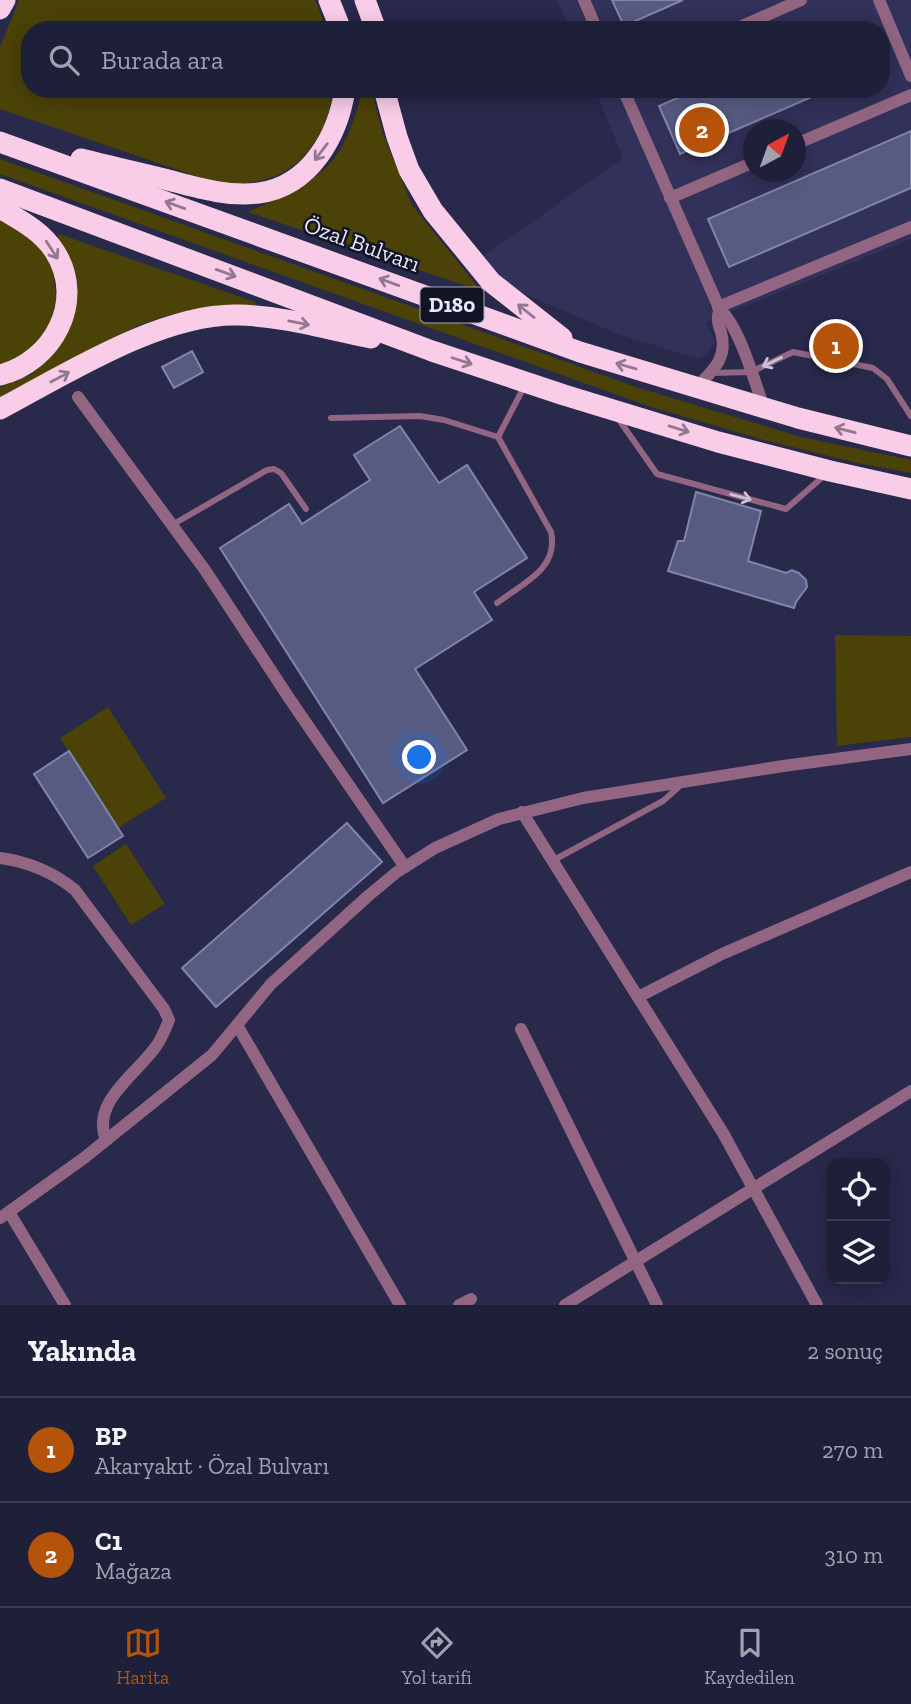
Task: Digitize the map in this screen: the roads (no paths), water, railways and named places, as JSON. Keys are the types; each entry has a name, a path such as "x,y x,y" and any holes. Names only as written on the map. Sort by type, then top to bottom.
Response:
{"highway":[{"path":"0,9 5,0"},
{"path":"329,0 337,21"},
{"path":"365,0 373,21"},
{"path":"0,141 212,191 262,192 292,180 319,156 330,141 343,98"},
{"path":"386,98 410,170 433,211 491,282 580,352"},
{"name":"Özal Bulvarı","path":"0,141 580,352 704,380 764,408 911,446"},
{"name":"D180","path":"0,189 432,351 718,442 911,489"},
{"path":"0,208 46,240 61,265 66,291 64,314 50,342 29,364 0,375"},
{"path":"0,409 93,359 172,325 210,317 237,315 269,318 432,351"}],"street":[{"path":"584,0 593,21"},
{"path":"754,21 802,0"},
{"path":"878,0 887,21"},
{"path":"890,28 911,76"},
{"path":"806,140 911,95"},
{"path":"627,98 719,308 728,316 764,408"},
{"path":"670,198 743,167"},
{"path":"719,308 911,227"},
{"path":"704,380 722,356 723,341 717,318 719,308"},
{"path":"78,397 205,570 405,867"},
{"path":"65,1305 5,1215 106,1140 212,1055 271,984 368,896 405,867 464,834 522,812 583,798 911,749"},
{"path":"522,812 755,1188 817,1305"},
{"path":"0,858 56,874 75,890 164,1009 169,1020 155,1048 107,1104 101,1122 106,1140"},
{"path":"638,997 722,954 911,872"},
{"path":"237,1025 400,1305"},
{"path":"521,1029 657,1305"},
{"path":"565,1305 911,1091"}],"lane":[{"path":"704,380 751,372 793,352 873,368 887,379 911,416"},
{"path":"498,437 527,382"},
{"path":"612,409 657,474 786,509 830,471"},
{"path":"331,418 420,416 444,420 498,437 551,532 554,544 547,565 497,603"},
{"path":"172,526 267,470 281,473 306,509"},
{"path":"552,861 663,801 684,782"}],"place":[{"name":"C1","path":"702,130"},
{"name":"BP","path":"836,346"}]}
